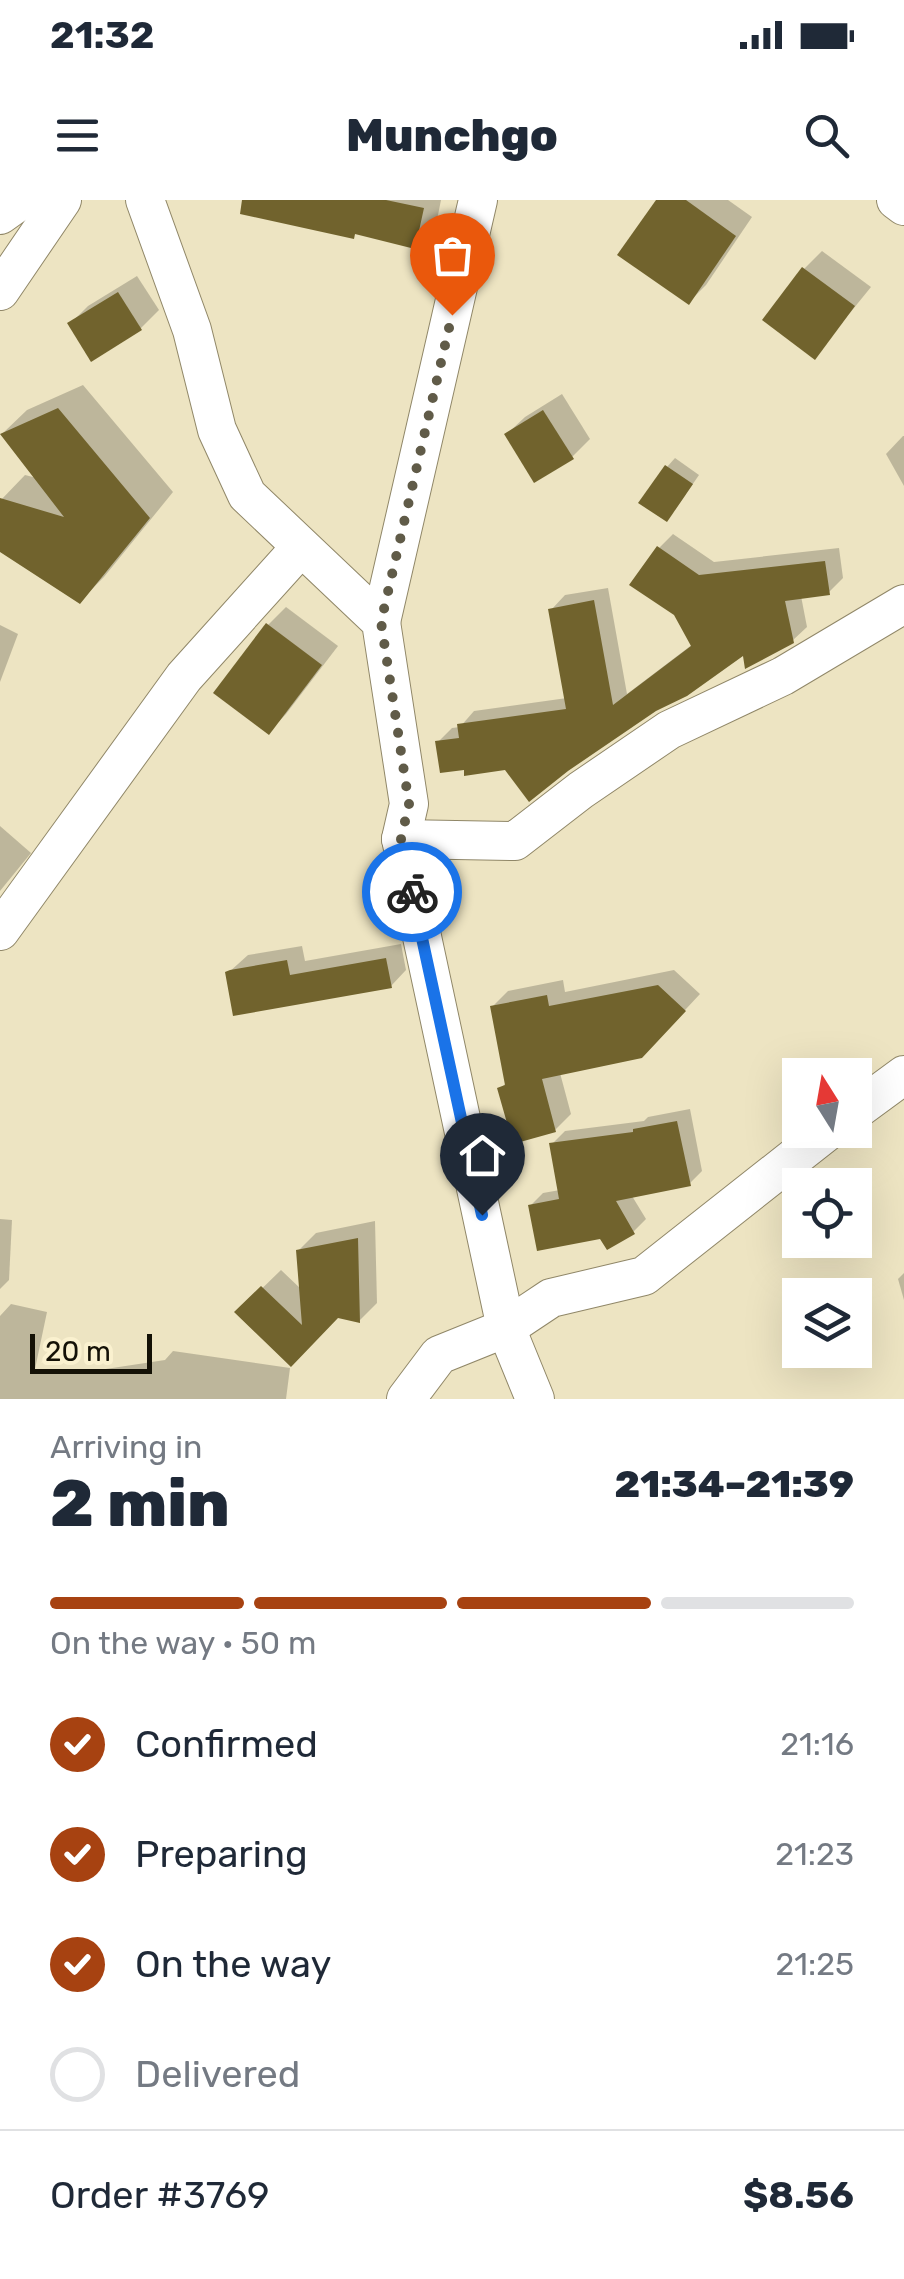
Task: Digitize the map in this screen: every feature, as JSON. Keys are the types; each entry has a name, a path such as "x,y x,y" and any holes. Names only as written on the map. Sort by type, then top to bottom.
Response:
{"street":[{"path":"0,215 22,200"},
{"path":"0,290 62,200"},
{"path":"145,200 192,330 216,430 246,495 381,622"},
{"path":"478,200 381,622 409,804 401,839 506,1328 534,1399"},
{"path":"896,200 904,206"},
{"path":"0,931 184,677 301,548"},
{"path":"401,839 515,841 669,730 783,676 904,604"},
{"path":"872,1099 904,1075"},
{"path":"406,1399 439,1355 506,1328 551,1298 644,1276 806,1148"}],"building":[{"path":"242,200 386,200 424,208 415,249 240,214"},
{"path":"656,200 686,200 736,236 689,305 617,255"},
{"path":"802,267 855,306 815,360 762,320"},
{"path":"118,292 142,330 91,362 67,323"},
{"path":"58,408 150,518 80,604 0,552 0,498 64,517 0,434"},
{"path":"543,410 574,459 534,483 504,434"},
{"path":"665,465 693,484 667,522 638,503"},
{"path":"657,546 699,575 825,561 830,595 785,601 794,643 745,669 743,656 568,771 529,802 505,770 464,776 464,770 440,773 435,741 459,738 457,724 566,709 548,609 594,600 613,705 691,646 674,615 629,585"},
{"path":"266,623 322,665 269,735 213,693"},
{"path":"386,958 392,988 233,1016 225,972 230,970 287,960 290,975"},
{"path":"658,985 686,1011 642,1058 542,1079 556,1132 513,1144 497,1088 505,1085 490,1006 547,995 549,1006"},
{"path":"677,1121 691,1186 616,1201 635,1234 607,1250 600,1239 537,1251 528,1205 559,1199 549,1143 633,1132"},
{"path":"358,1238 360,1323 338,1318 291,1367 234,1312 261,1286 302,1325 296,1250"}],"way so far":[{"path":"412,892 401,839 409,804 381,622 452,315"}],"route":[{"path":"412,892 482,1215"}]}
